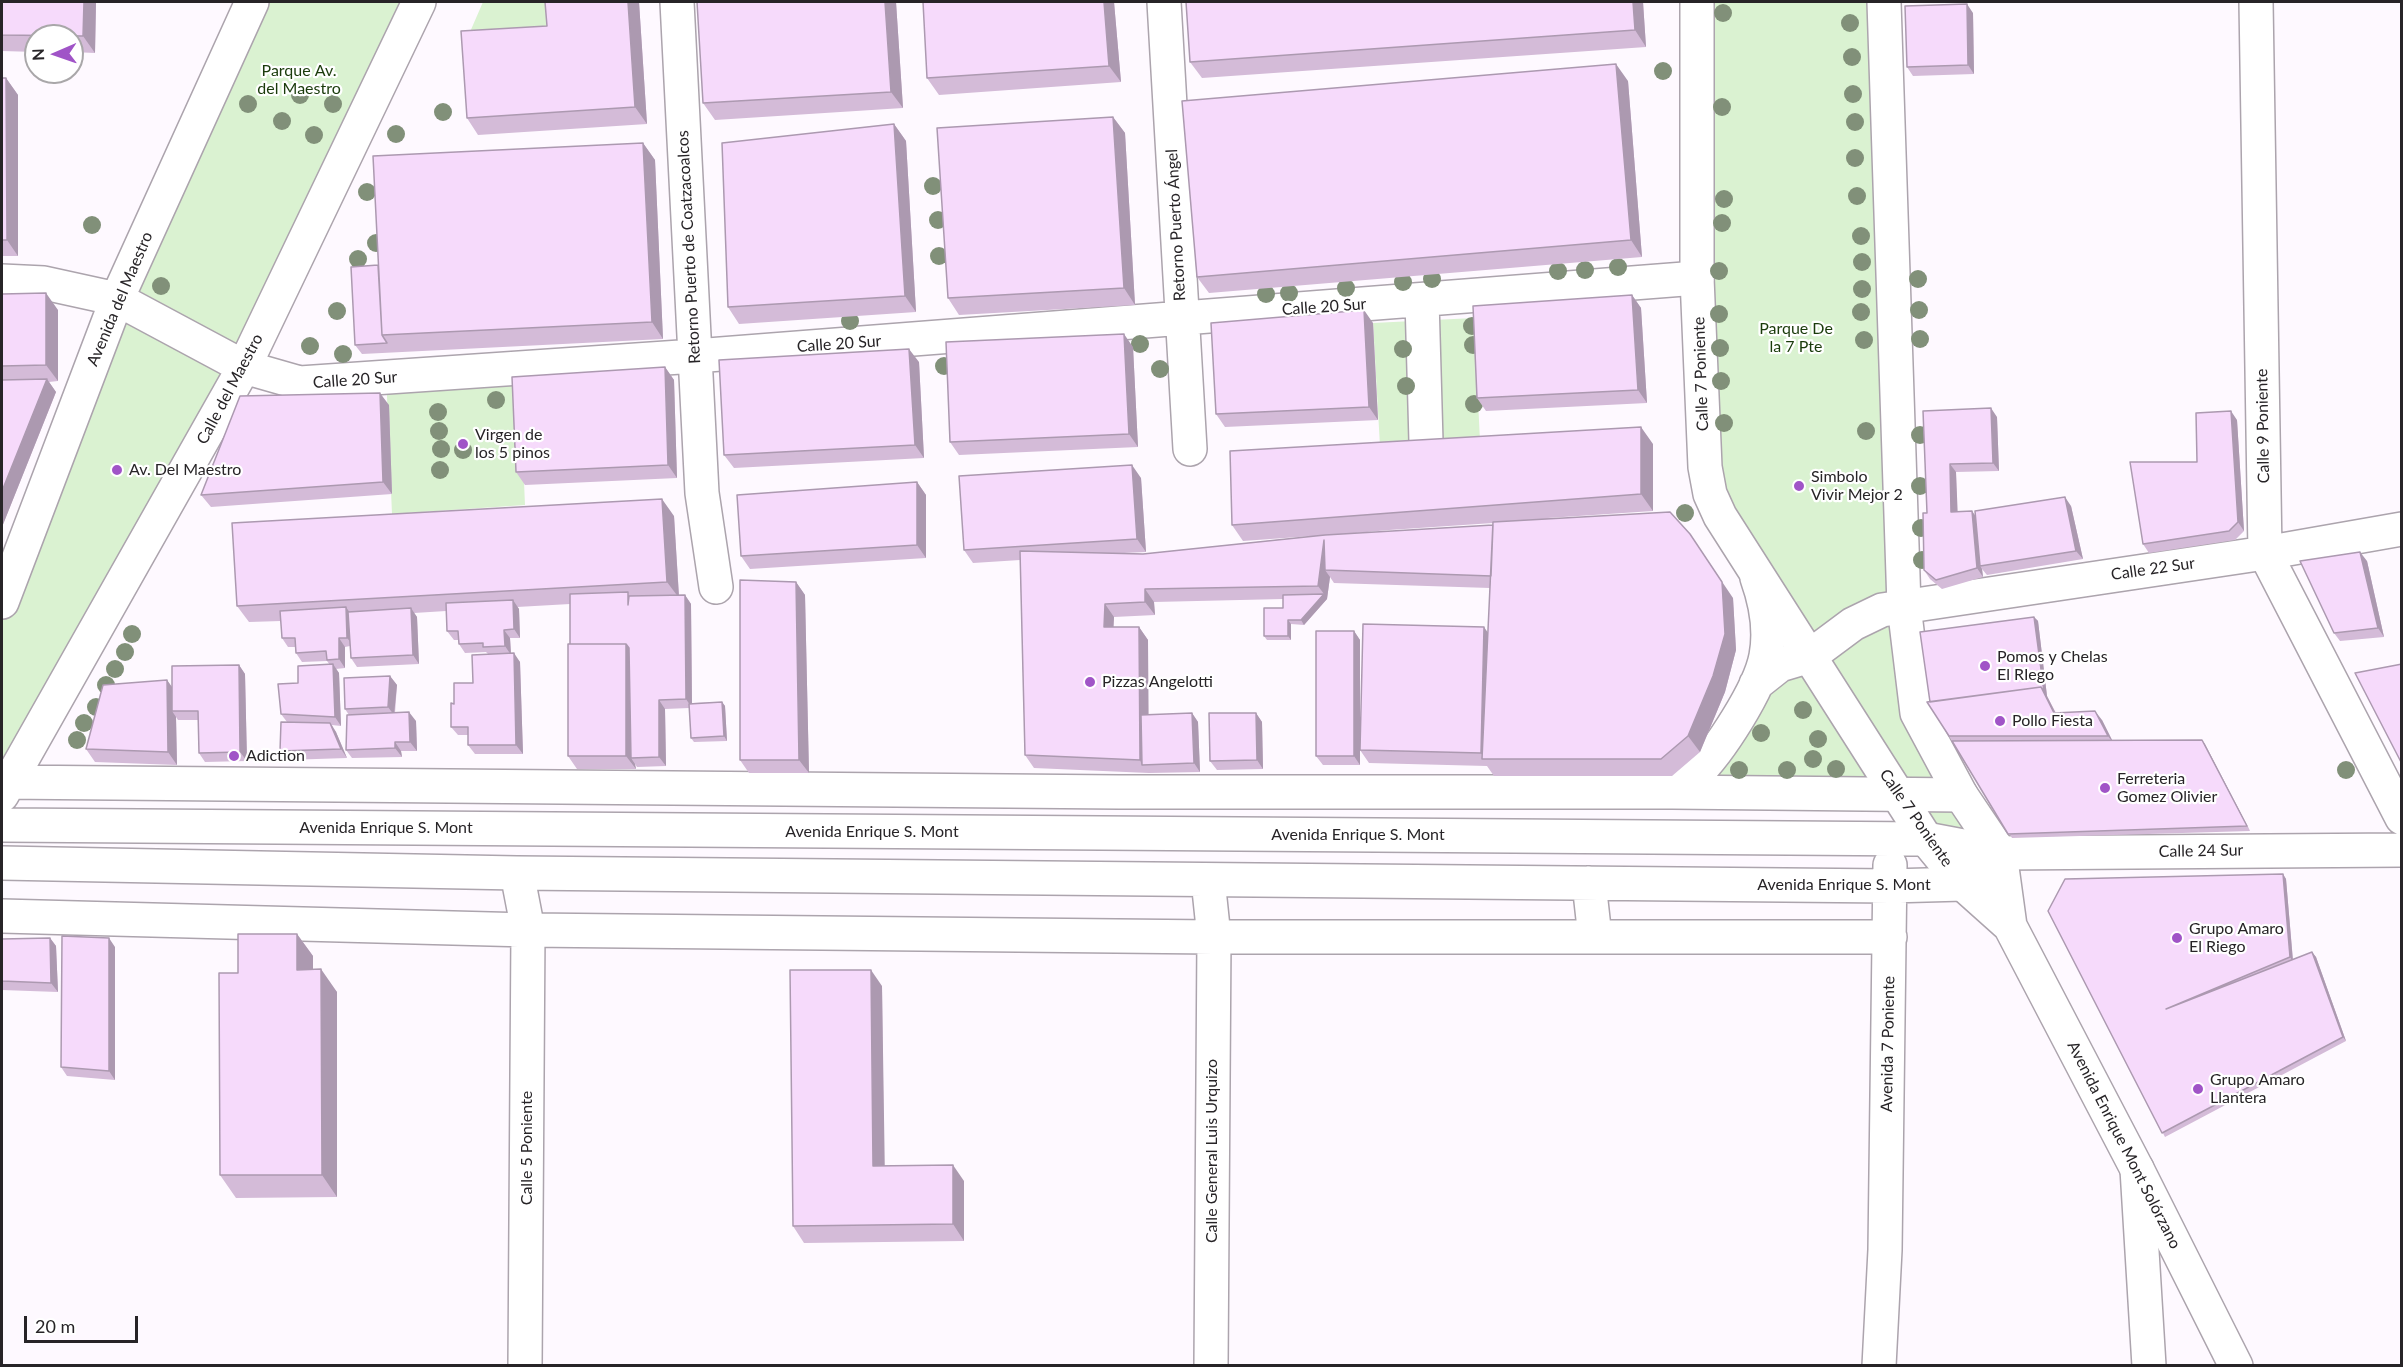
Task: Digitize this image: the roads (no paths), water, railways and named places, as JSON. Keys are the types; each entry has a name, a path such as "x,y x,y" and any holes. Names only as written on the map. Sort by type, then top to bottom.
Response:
{"street":[{"name":"Avenida del Maestro","path":"2,602 117,299 252,2"},
{"name":"Calle del Maestro","path":"4,786 244,367 418,2"},
{"name":"Retorno Puerto de Coatzacoalcos","path":"677,2 702,493 716,587"},
{"name":"Retorno Puerto Ángel","path":"1164,2 1190,448"},
{"name":"Calle 7 Poniente","path":"1697,2 1697,279 1705,467 1710,494 1720,516 1752,562 1926,839 1963,884 2010,926"},
{"path":"1884,2 1905,606 1917,713 1961,795 2000,853 2010,926"},
{"name":"Calle 9 Poniente","path":"2256,2 2265,553 2402,818"},
{"name":"Calle 20 Sur","path":"2,281 44,283 117,299 244,367 300,383 695,356 1697,279"},
{"path":"1422,300 1426,442"},
{"name":"Calle 22 Sur","path":"1756,684 1780,665 1810,656 1853,624 1882,610 2265,553 2402,529"},
{"path":"1672,792 1695,774 1720,745 1756,684 1766,657 1768,623 1763,595 1752,562"},
{"path":"4,786 1961,795"},
{"name":"Avenida Enrique S. Mont","path":"2,825 1926,839 2000,853"},
{"name":"Avenida 7 Poniente","path":"1879,1365 1885,1250 1890,839"},
{"name":"Calle 24 Sur","path":"2000,853 2402,850"},
{"path":"1963,884 2000,853"},
{"name":"Avenida Enrique S. Mont","path":"2,863 517,873 1890,886 1963,884"},
{"name":"Calle 5 Poniente","path":"517,873 528,930 525,1365"},
{"name":"Calle General Luis Urquizo","path":"1208,880 1214,937 1211,1365"},
{"path":"1589,883 1595,937"},
{"path":"2,916 528,930 1214,937 1890,937"},
{"name":"Avenida Enrique Mont Solórzano","path":"2010,926 2236,1365"},
{"path":"2137,1169 2149,1365"},
{"name":"Avenida 7 Poniente","path":"1885,1250 1892,1273 1901,1365"}],"place":[{"name":"Virgen de los 5 pinos","path":"463,444"},
{"name":"Av. Del Maestro","path":"117,470"},
{"name":"Simbolo Vivir Mejor 2","path":"1799,486"},
{"name":"Pomos y Chelas El RIego","path":"1985,666"},
{"name":"Pizzas Angelotti","path":"1090,682"},
{"name":"Pollo Fiesta","path":"2000,721"},
{"name":"Adiction","path":"234,756"},
{"name":"Ferreteria Gomez Olivier","path":"2105,788"},
{"name":"Grupo Amaro El Riego","path":"2177,938"},
{"name":"Grupo Amaro Llantera","path":"2198,1089"}],"park label":[{"name":"Parque Av. del Maestro","path":"299,80"},
{"name":"Parque De la 7 Pte","path":"1796,338"}]}
